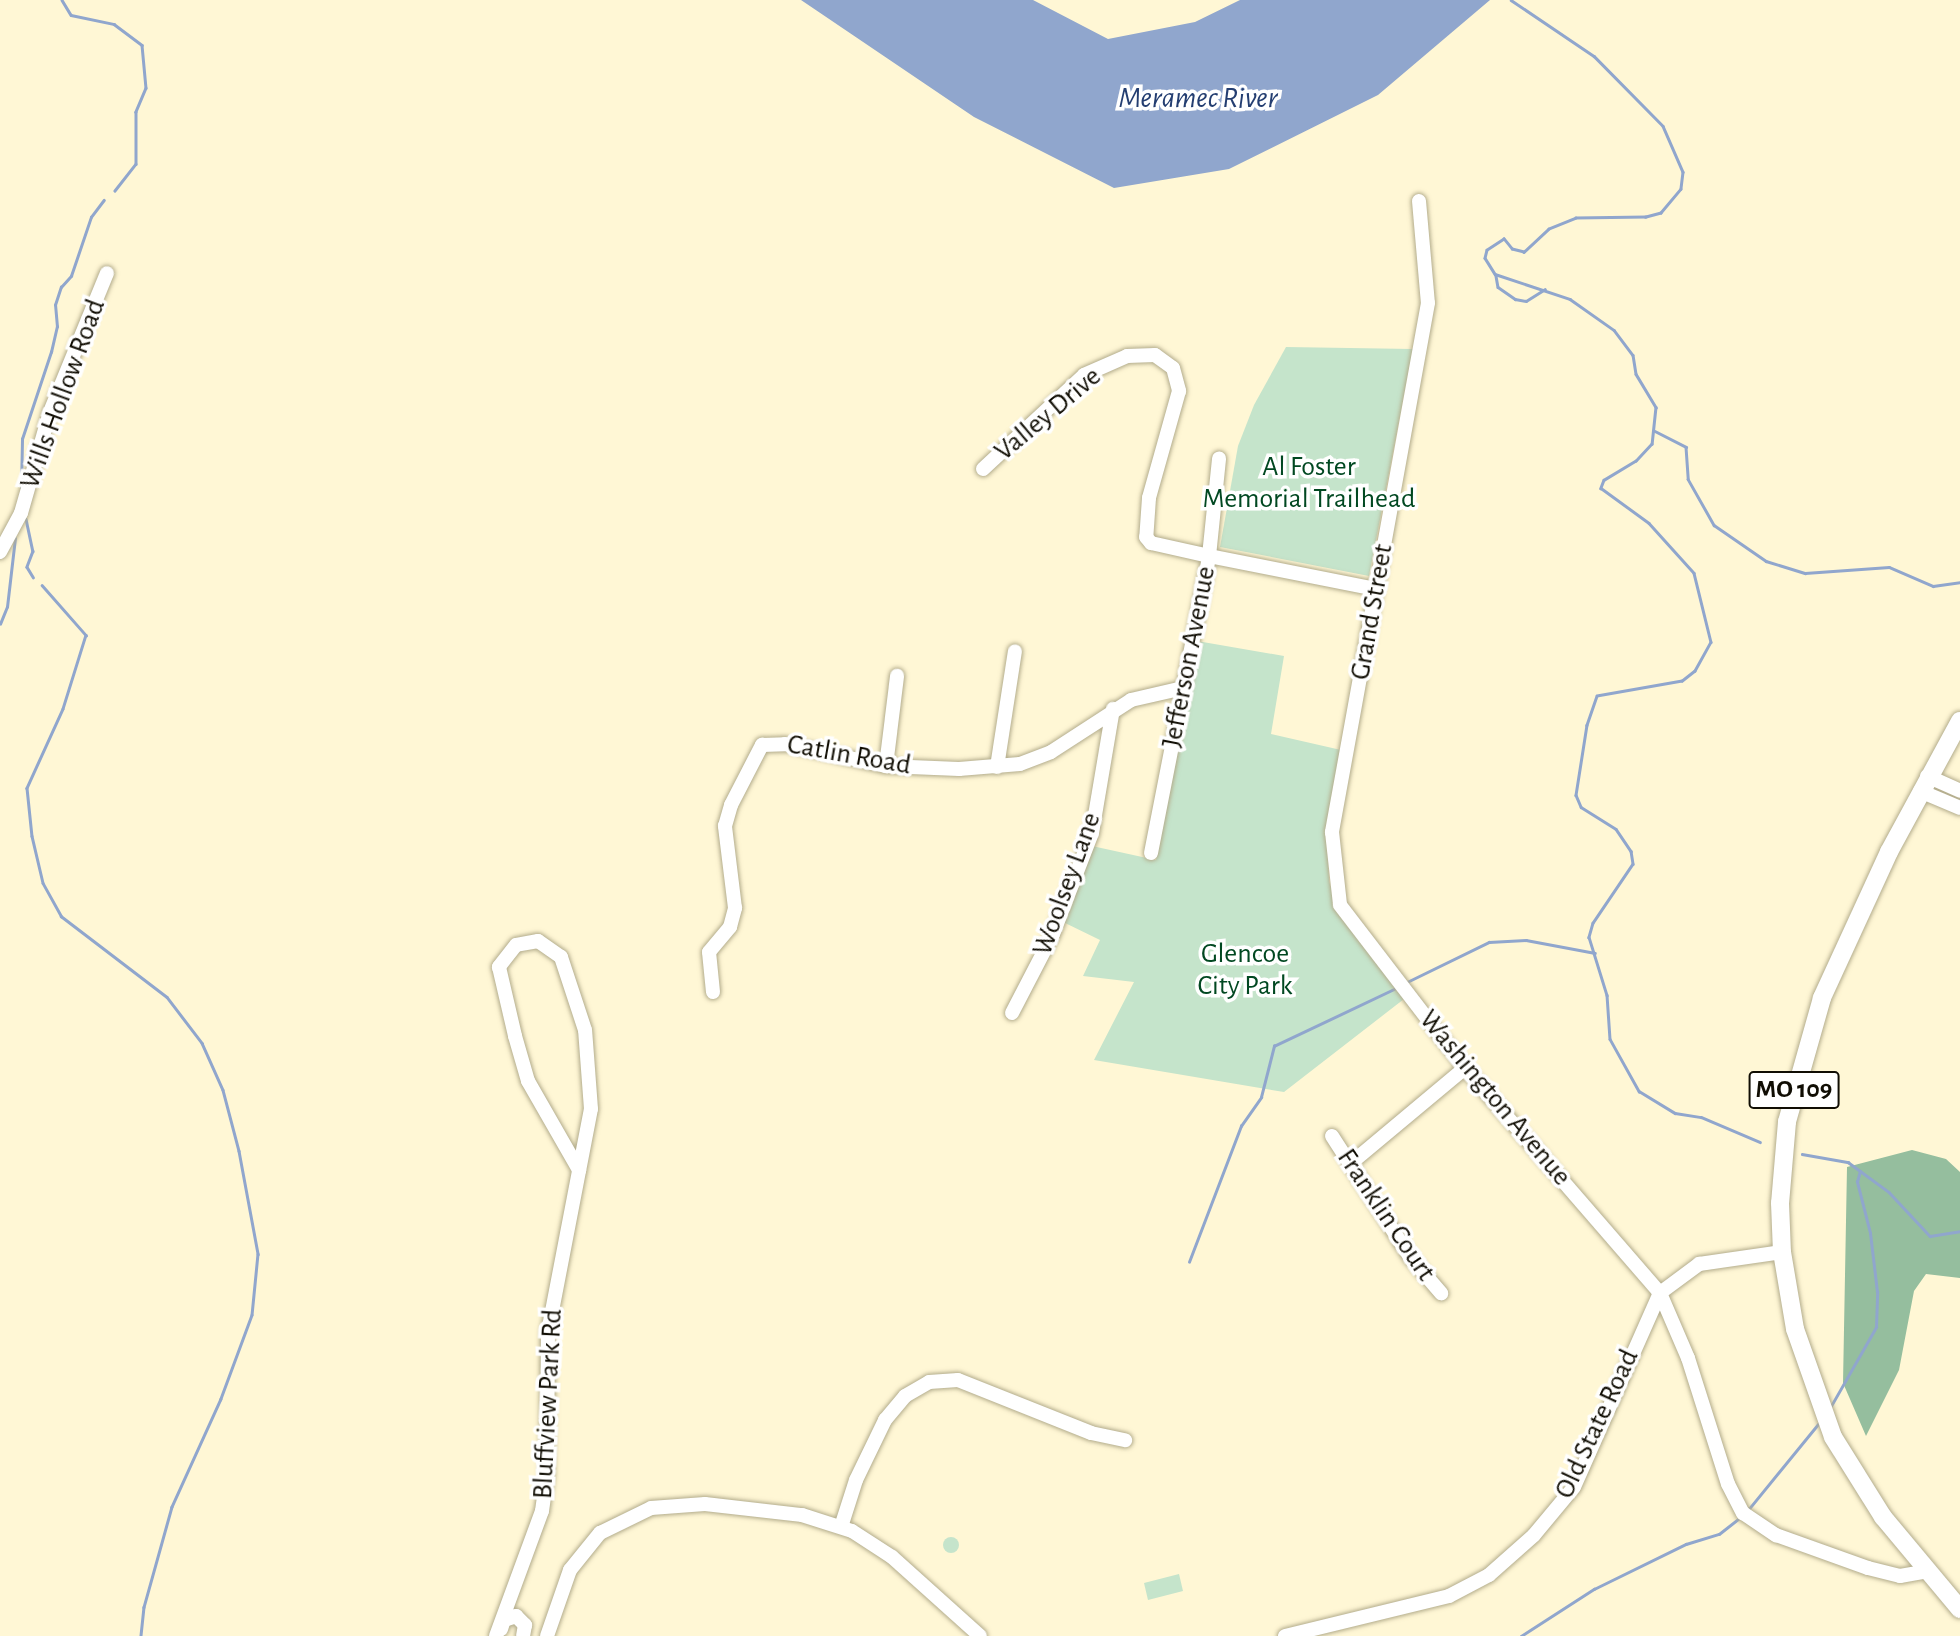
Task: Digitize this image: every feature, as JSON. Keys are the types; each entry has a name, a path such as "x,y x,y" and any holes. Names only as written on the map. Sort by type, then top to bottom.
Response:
{"main road":[{"name":"MO 109","path":"1960,721 1924,784 1836,964 1807,1039 1783,1150 1782,1252 1801,1353 1833,1437 1866,1493 1927,1572 1960,1609"}],"street":[{"name":"Grand Street","path":"1337,898 1332,832 1428,303 1419,201"},
{"name":"Wills Hollow Road","path":"0,552 21,513 50,412 107,273"},
{"name":"Valley Drive","path":"983,469 1084,375 1127,356 1155,355 1173,368 1179,391 1149,498 1146,537 1151,543 1209,556"},
{"name":"Jefferson Avenue","path":"1151,853 1209,556 1219,459"},
{"path":"1209,556 1376,589"},
{"path":"997,767 1015,651"},
{"path":"886,766 897,676"},
{"name":"Catlin Road","path":"713,992 709,952 730,928 736,908 725,827 757,749 772,742 886,766 997,767 1020,764 1051,752 1113,709 1183,688"},
{"name":"Woolsey Lane","path":"1012,1013 1052,934 1092,833 1113,709"},
{"path":"1924,784 1960,791"},
{"path":"1924,784 1960,808"},
{"name":"Washington Avenue","path":"1337,898 1344,912 1465,1068 1660,1293 1688,1358 1728,1484 1742,1513 1776,1535 1868,1568 1900,1576 1927,1572"},
{"name":"Bluffview Park Rd","path":"496,1636 542,1511 547,1474 548,1332 588,1132 590,1081 585,1030 561,957 538,941 516,945 499,967 503,994 528,1081 579,1170"},
{"path":"1350,1164 1465,1068"},
{"path":"562,1139 588,1132"},
{"name":"Franklin Court","path":"1332,1136 1409,1257 1441,1293"},
{"name":"Old State Road","path":"1285,1636 1312,1632 1451,1595 1489,1576 1534,1535 1574,1487 1660,1293 1699,1264 1782,1252"},
{"path":"841,1527 856,1480 885,1420 905,1396 929,1382 958,1380 1091,1433 1125,1440"},
{"path":"547,1636 560,1591 582,1551 600,1532 640,1512 676,1504 722,1505 802,1515 841,1527 892,1557 980,1636"},
{"path":"512,1592 522,1620 523,1636"},
{"path":"503,1636 504,1620 512,1616 522,1620"}],"green space":[{"name":"Al Foster Memorial Trailhead","path":"1286,347 1413,349 1369,576 1220,547 1238,446 1254,405"},
{"name":"Glencoe City Park","path":"1197,641 1284,656 1271,734 1341,750 1328,850 1329,881 1337,908 1404,999 1284,1092 1094,1060 1134,982 1083,976 1100,940 1061,921 1092,846 1156,860"},
{"path":"1912,1150 1946,1159 1960,1172 1960,1278 1926,1274 1914,1291 1899,1370 1866,1436 1843,1383 1847,1167"},
{"path":"951,1537 957,1539 957,1551 951,1553 945,1551 943,1545 945,1539"},
{"path":"1179,1574 1183,1591 1148,1600 1144,1583"}],"water":[{"name":"Meramec River","path":"801,0 1033,0 1108,39 1195,22 1240,0 1490,0 1378,95 1229,169 1114,188 974,117"}],"waterway":[{"path":"62,0 71,15 114,24 142,45 146,88 136,112 136,164 115,191"},
{"path":"1511,0 1594,56 1663,126 1683,172 1681,189 1661,213 1646,217 1576,218 1549,229 1524,252 1512,249 1504,239 1487,250 1485,258 1495,274 1570,299 1614,330 1633,355 1636,374 1656,407 1652,444 1636,461 1604,480 1601,488 1649,523 1694,573 1711,642 1695,671 1682,681 1597,696 1587,725 1576,795 1581,807 1616,829 1631,851 1633,864 1593,923 1589,937 1607,995 1610,1039 1639,1091 1675,1113 1701,1117 1760,1142"},
{"path":"21,488 22,439 51,352 57,327 55,305 61,287 71,276 91,217 104,200"},
{"path":"1496,276 1498,287 1515,299 1526,301 1545,289"},
{"path":"1655,431 1686,447 1688,479 1714,525 1766,561 1805,573 1889,567 1933,586 1960,582"},
{"path":"26,519 33,551 27,567 33,577"},
{"path":"0,624 7,607 15,538"},
{"path":"42,585 86,635 63,709 27,788 32,836 43,883 61,916 167,997 202,1043 223,1090 239,1151 258,1254 252,1315 221,1399 172,1507 144,1607 141,1636"},
{"path":"1407,982 1489,942 1526,940 1595,953"},
{"path":"1189,1262 1241,1126 1261,1097 1274,1046 1398,987"},
{"path":"1802,1154 1848,1162 1889,1192 1930,1236 1960,1231"},
{"path":"1831,1406 1876,1327 1877,1292 1870,1233 1857,1182 1860,1171"},
{"path":"1748,1510 1819,1423"},
{"path":"1521,1636 1594,1589 1686,1544 1719,1534 1741,1517"}]}
